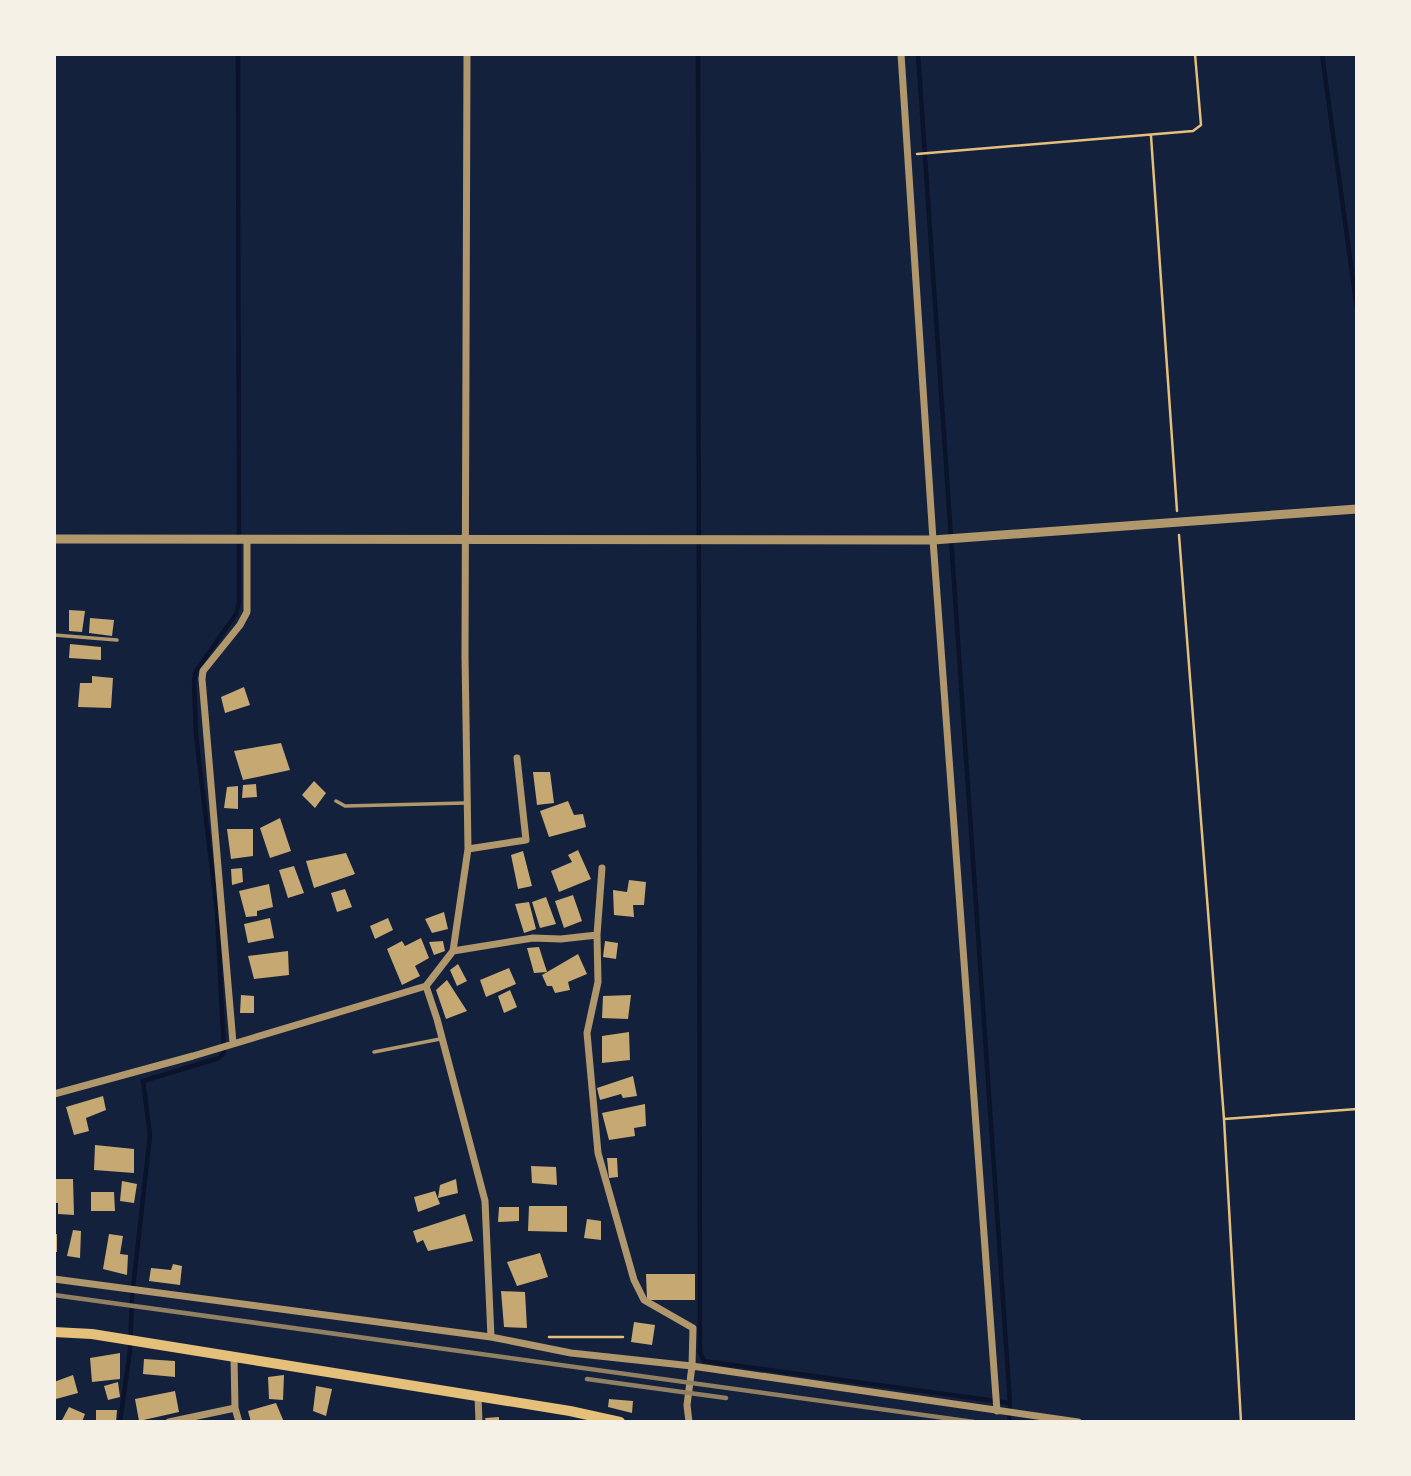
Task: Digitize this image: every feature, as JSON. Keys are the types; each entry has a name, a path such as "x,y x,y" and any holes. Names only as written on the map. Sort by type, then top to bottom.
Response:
{"main road":[{"path":"58,1331 478,1396 620,1422"}],"street":[{"path":"54,1094 426,986 453,951 468,849 465,656 467,54"},
{"path":"901,54 933,540 997,1411"},
{"path":"54,539 933,540 1357,509"},
{"path":"233,1043 202,680 203,671 240,625 247,612 247,540"},
{"path":"468,849 526,840 517,758"},
{"path":"602,869 597,935 598,982 587,1033 598,1153 634,1280 644,1300 693,1328 687,1405 689,1422"},
{"path":"453,951 533,938 561,939 597,935"},
{"path":"426,986 485,1201 491,1337"},
{"path":"54,1279 491,1337 571,1353 692,1366 1078,1422"},
{"path":"54,1322 58,1331"},
{"path":"234,1357 235,1408 240,1422"},
{"path":"478,1396 478,1422"},
{"path":"169,1422 235,1408"}],"lane":[{"path":"54,635 117,640"},
{"path":"336,801 345,806 468,803"},
{"path":"374,1052 442,1039"}],"path":[{"path":"908,155 1193,131 1200,125 1195,54"},
{"path":"1152,136 1178,522 1224,1119 1241,1422"},
{"path":"1224,1119 1357,1109"},
{"path":"544,1337 623,1337"}],"building":[{"path":"69,610 85,611 82,632 69,631"},
{"path":"90,618 114,620 112,636 89,633"},
{"path":"70,644 101,647 101,660 69,658"},
{"path":"92,676 113,678 111,708 78,707 80,683 92,683"},
{"path":"244,687 250,705 225,713 221,697"},
{"path":"281,743 290,770 243,780 234,751"},
{"path":"533,772 550,772 554,803 537,805"},
{"path":"314,781 326,793 315,808 302,795"},
{"path":"256,784 257,797 242,798 243,785"},
{"path":"238,786 238,809 224,808 227,787"},
{"path":"568,801 574,815 583,814 586,827 549,837 540,811"},
{"path":"280,818 291,851 270,858 260,828"},
{"path":"227,829 253,829 253,856 231,859"},
{"path":"578,850 591,879 559,892 551,871 572,862 568,855"},
{"path":"523,851 532,886 518,889 511,855"},
{"path":"346,853 355,874 314,888 306,861"},
{"path":"294,866 304,893 288,898 279,870"},
{"path":"242,868 243,882 232,885 231,869"},
{"path":"629,880 646,882 644,905 633,905 634,917 614,915 613,890 627,892"},
{"path":"269,884 273,907 257,911 257,916 246,917 239,891"},
{"path":"345,889 352,907 337,912 331,893"},
{"path":"573,895 582,921 564,928 555,901"},
{"path":"546,897 556,924 540,928 532,902"},
{"path":"529,902 536,929 524,933 515,904"},
{"path":"444,912 448,929 432,933 425,919"},
{"path":"270,918 274,938 248,943 244,924"},
{"path":"388,918 393,930 375,939 370,926"},
{"path":"421,938 429,958 415,966 420,976 402,985 387,949 402,941 405,946"},
{"path":"443,941 445,951 434,955 429,942"},
{"path":"605,941 618,943 616,959 603,957"},
{"path":"539,947 547,972 534,973 527,948"},
{"path":"288,951 289,975 254,979 248,956"},
{"path":"578,954 587,974 568,982 570,990 555,993 552,986 547,986 542,975"},
{"path":"458,964 467,981 457,986 450,970"},
{"path":"509,968 516,984 486,997 480,980"},
{"path":"447,980 467,1011 446,1019 436,990"},
{"path":"510,990 517,1007 504,1013 498,996"},
{"path":"241,995 254,996 254,1013 240,1013"},
{"path":"631,995 628,1019 602,1018 603,996"},
{"path":"629,1032 630,1060 602,1063 602,1036"},
{"path":"633,1076 637,1096 623,1098 621,1094 600,1100 597,1088"},
{"path":"103,1096 106,1110 86,1118 89,1131 74,1135 66,1107"},
{"path":"645,1104 646,1126 634,1128 635,1136 609,1140 602,1113"},
{"path":"95,1145 134,1149 134,1173 94,1170"},
{"path":"607,1158 617,1158 618,1177 609,1178"},
{"path":"531,1166 556,1167 557,1185 532,1183"},
{"path":"54,1179 73,1179 74,1215 58,1214 58,1203 54,1203"},
{"path":"456,1179 458,1193 438,1198 440,1185"},
{"path":"122,1181 137,1184 134,1203 120,1201"},
{"path":"435,1191 440,1204 418,1212 414,1197"},
{"path":"91,1192 114,1192 115,1211 91,1211"},
{"path":"529,1206 567,1206 567,1232 528,1231"},
{"path":"499,1207 519,1207 519,1221 498,1222"},
{"path":"465,1214 473,1241 428,1251 423,1240 417,1243 413,1231"},
{"path":"587,1219 601,1221 601,1240 584,1238"},
{"path":"73,1230 81,1231 80,1258 67,1256"},
{"path":"54,1234 57,1234 57,1252 54,1252"},
{"path":"109,1234 123,1236 120,1254 128,1255 127,1275 103,1269"},
{"path":"540,1253 548,1277 517,1286 507,1262"},
{"path":"173,1264 182,1266 180,1285 149,1281 151,1268 171,1270"},
{"path":"646,1274 695,1274 695,1300 647,1300"},
{"path":"501,1291 525,1292 527,1328 504,1327"},
{"path":"634,1322 655,1325 652,1345 631,1342"},
{"path":"120,1353 120,1379 92,1382 90,1358"},
{"path":"144,1359 175,1361 175,1377 143,1374"},
{"path":"73,1375 78,1393 56,1399 54,1382"},
{"path":"284,1375 283,1400 269,1399 268,1377"},
{"path":"118,1382 120,1397 108,1400 104,1386"},
{"path":"316,1386 332,1389 326,1416 313,1411"},
{"path":"175,1391 179,1412 139,1421 135,1399"},
{"path":"609,1399 633,1401 632,1413 608,1407"},
{"path":"276,1403 284,1422 251,1422 248,1411"},
{"path":"69,1407 85,1414 82,1422 61,1422"},
{"path":"96,1410 117,1410 116,1422 96,1422"},
{"path":"499,1417 499,1422 486,1422 485,1418"}],"waterway":[{"path":"120,1422 130,1351 132,1297 150,1135 143,1081 219,1058 224,1053 217,912 196,735 194,680 196,671 236,614 239,602 238,54"},
{"path":"698,54 700,1352 704,1361 1010,1403"},
{"path":"918,54 1010,1403 1009,1422"},
{"path":"1322,54 1357,309"}],"railway":[{"path":"54,1295 974,1422"},
{"path":"587,1379 726,1398"}]}
